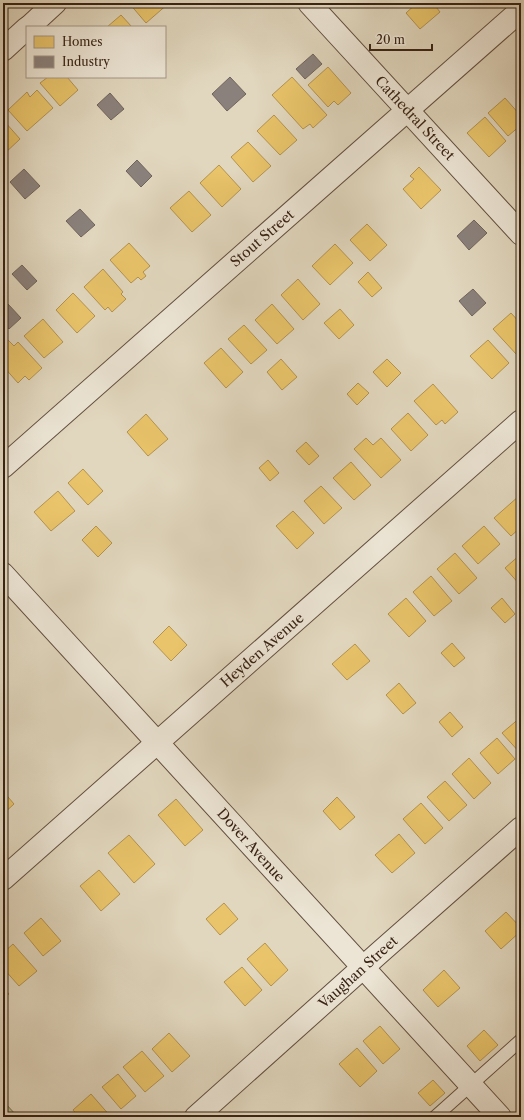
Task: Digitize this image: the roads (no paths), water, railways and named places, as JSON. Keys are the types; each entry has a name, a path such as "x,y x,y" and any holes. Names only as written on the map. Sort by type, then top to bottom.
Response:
{"street":[{"path":"30,26 55,3"},
{"name":"Cathedral Street","path":"309,3 521,234"},
{"name":"Stout Street","path":"3,466 521,10"},
{"path":"3,50 26,30"},
{"name":"Heyden Avenue","path":"3,879 521,421"},
{"name":"Dover Avenue","path":"3,574 500,1117"},
{"name":"Vaughan Street","path":"196,1117 521,828"}],"lane":[{"path":"435,1117 521,1040"}]}
